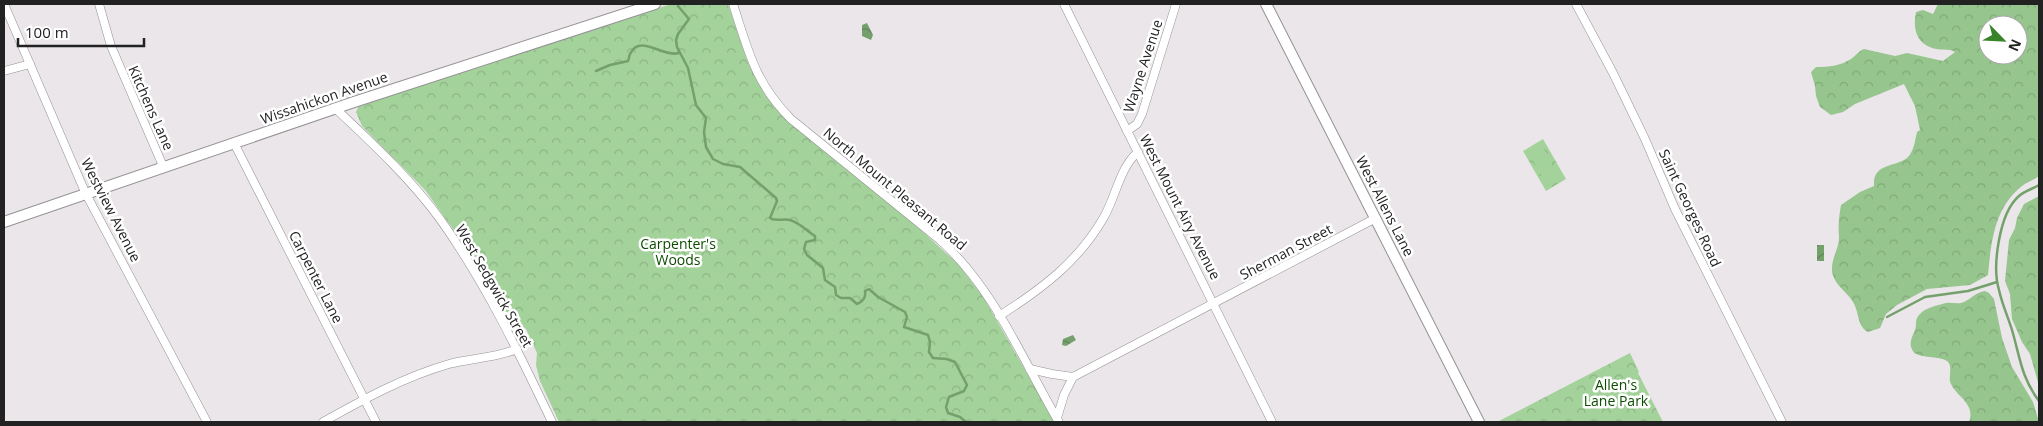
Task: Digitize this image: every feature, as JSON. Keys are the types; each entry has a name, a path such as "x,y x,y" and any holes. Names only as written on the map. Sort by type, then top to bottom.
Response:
{"street":[{"name":"Westview Avenue","path":"4,4 86,192 207,422"},
{"name":"Kitchens Lane","path":"99,4 111,46 163,166"},
{"name":"Wissahickon Avenue","path":"4,222 86,192 335,108 655,4"},
{"name":"North Mount Pleasant Road","path":"733,4 755,71 777,104 798,124 949,249 973,276 999,316 1058,420"},
{"name":"West Mount Airy Avenue","path":"1064,4 1272,422"},
{"name":"Wayne Avenue","path":"1128,131 1137,124 1142,114 1176,4"},
{"name":"West Allens Lane","path":"1266,4 1479,422"},
{"name":"Saint Georges Road","path":"1576,4 1613,74 1645,139 1675,209 1782,422"},
{"path":"4,71 30,64"},
{"name":"West Sedgwick Street","path":"335,108 397,169 439,218 468,261 517,349 552,422"},
{"name":"Carpenter Lane","path":"234,142 376,422"},
{"path":"999,316 1050,281 1078,255 1106,214 1128,162 1138,152"},
{"name":"Sherman Street","path":"1073,377 1376,218"},
{"path":"323,422 394,384 431,370 517,349"},
{"path":"1030,369 1073,377 1064,395 1058,420"}],"green space":[{"name":"Carpenter's Woods","path":"671,4 728,4 748,63 765,95 785,119 911,221 958,264 984,298 1055,422 559,422 540,381 536,365 537,353 526,329 501,308 461,240 425,190 362,126 356,112 359,105"},
{"path":"1938,4 2039,4 2039,176 2024,185 2005,205 1993,239 1988,275 1970,285 1927,289 1897,305 1886,314 1880,328 1868,332 1862,327 1853,302 1836,282 1832,272 1839,241 1841,205 1860,192 1874,186 1874,179 1881,169 1902,161 1911,153 1917,132 1920,130 1915,106 1904,84 1855,104 1843,112 1831,115 1820,107 1811,72 1816,67 1839,65 1864,49 1895,56 1907,53 1943,61 1955,52 1935,49 1926,45 1916,33 1916,12 1923,10 1933,14"},
{"path":"1543,139 1566,179 1546,191 1523,151"},
{"path":"1543,148 1557,174 1544,180 1530,155"},
{"path":"2039,196 2039,386 2030,354 2022,342 2012,319 2010,294 2005,281 2009,240 2015,228 2017,218 2024,204"},
{"path":"1985,291 1994,299 2002,338 2012,367 2033,402 2039,422 1969,422 1970,410 1968,405 1954,389 1950,381 1950,364 1945,360 1918,355 1911,346 1917,318 1923,311 1946,303 1961,303"},
{"name":"Allen's Lane Park","path":"1630,353 1663,422 1497,422"}],"water":[{"path":"867,23 873,35 871,40 862,36 862,25"},
{"path":"1817,245 1824,245 1824,261 1817,261"},
{"path":"1073,335 1076,340 1066,346 1062,345 1063,339"}],"waterway":[{"name":"Kitchens Lane","path":"678,6 689,19 678,34 676,40 677,47 688,68 696,105 706,118 704,132 706,147 713,159 723,164 740,167 776,198 777,201 770,218 794,221 815,236 815,240 806,242 804,249 807,255 823,268 825,280 835,287 836,295 841,298 850,298 857,304 864,299 865,291 869,289 878,297 905,312 907,317 904,327 928,335 930,342 929,352 933,358 947,359 955,362 967,385 964,391 949,397 946,407 948,413 960,417 966,422"},
{"path":"596,71 610,65 628,61 634,48 640,46 673,54 679,53"},
{"path":"2039,185 2019,196 2006,215 1999,241 1996,268 2000,295 2022,367 2028,384 2039,401"},
{"path":"1887,317 1925,297 1968,291 1997,282"}]}
